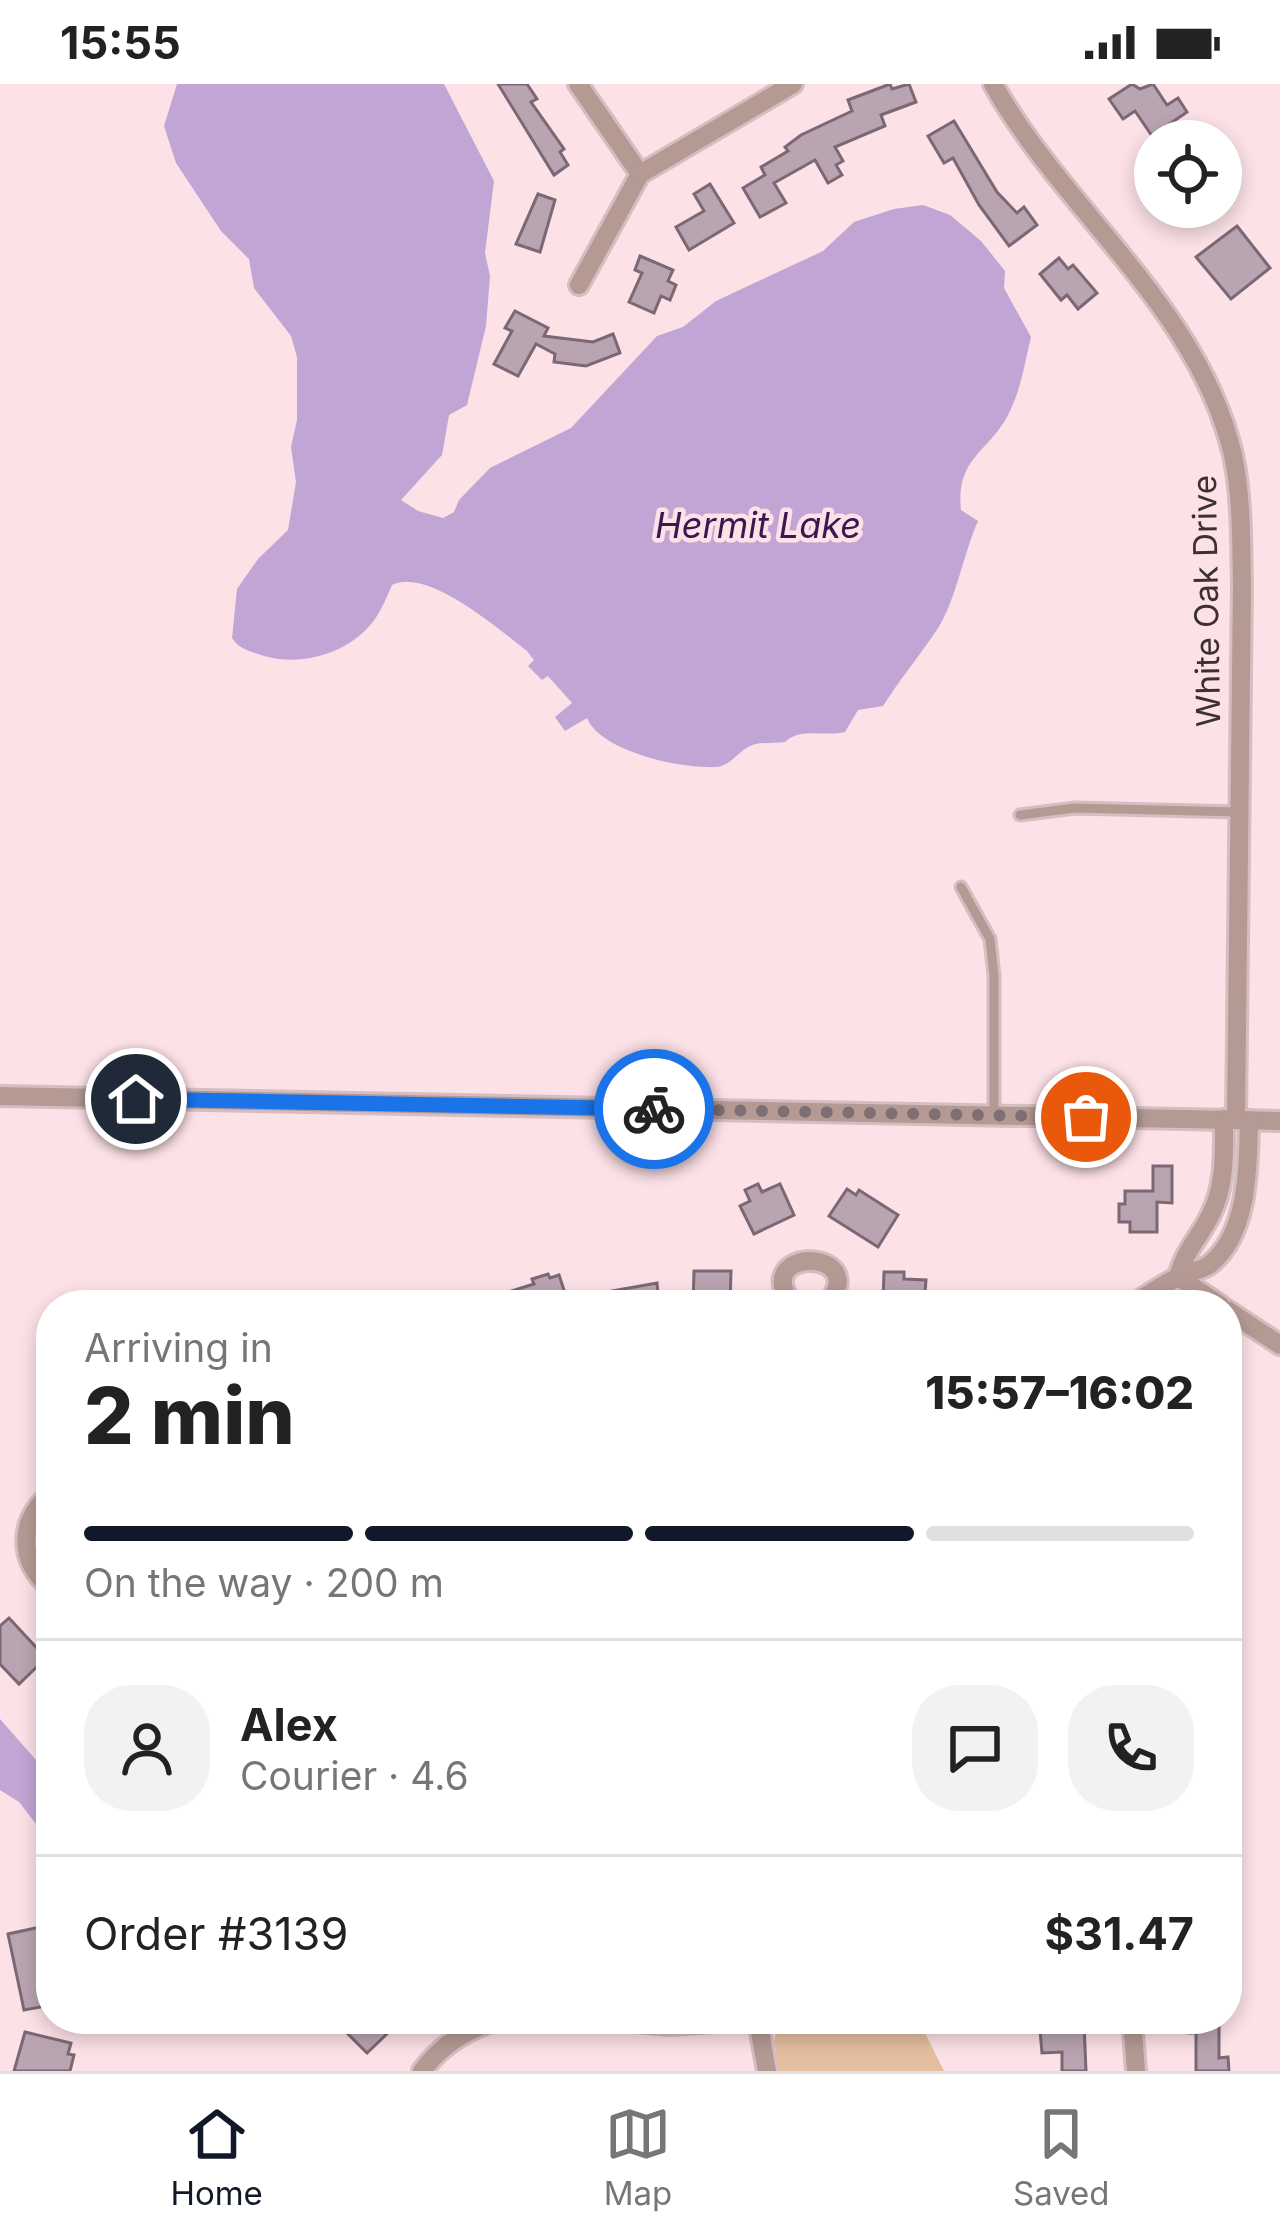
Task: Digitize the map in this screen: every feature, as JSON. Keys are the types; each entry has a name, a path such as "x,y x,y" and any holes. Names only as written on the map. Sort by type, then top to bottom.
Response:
{"street":[{"path":"578,84 640,174"},
{"path":"579,285 640,174 793,84"},
{"name":"White Oak Drive","path":"993,84 1027,139 1179,334 1222,420 1238,482 1236,1120 1218,1196 1184,1253 1178,1276"},
{"path":"0,1096 1280,1121"},
{"path":"784,1290 786,1274 796,1263 812,1259 827,1265 836,1279 835,1290"},
{"path":"1156,1290 1178,1276 1199,1290"},
{"path":"1242,1320 1280,1346"},
{"path":"36,1507 25,1544 28,1562 36,1571"},
{"path":"422,2071 461,2034"},
{"path":"763,2034 767,2071"},
{"path":"1133,2034 1136,2071"}],"lane":[{"path":"1020,815 1075,808 1238,812"},
{"path":"961,887 990,939 994,1115"}],"shaded area":[{"path":"776,2034 926,2034 944,2071 779,2071"}],"water":[{"name":"Hermit Lake","path":"177,84 444,84 494,181 485,253 490,276 486,326 467,405 449,415 442,455 401,500 443,518 454,512 459,500 490,468 571,428 657,336 683,327 716,301 823,251 854,222 923,205 950,215 981,241 1005,271 1004,288 1031,337 1010,411 964,477 961,510 978,521 949,605 883,706 858,710 845,732 752,745 721,766 643,756 608,740 587,718 565,731 555,717 572,703 548,676 542,680 528,666 534,660 527,651 443,592 407,582 392,585 365,631 339,649 294,660 264,656 238,645 232,638 237,589 258,559 288,530 296,482 291,447 297,420 297,357 291,336 254,288 249,259 221,231 176,163 164,126"},
{"path":"0,1719 36,1760 36,1824 19,1802 0,1790"}],"building":[{"path":"498,84 527,84 537,99 531,102 564,149 560,152 568,165 554,175"},
{"path":"890,84 892,89 909,84 916,102 881,115 885,126 835,147 843,161 836,165 842,175 828,183 815,160 774,183 786,203 760,217 743,188 765,175 761,167 788,151 785,147 801,135 852,111 848,100"},
{"path":"1132,84 1140,89 1153,84 1167,105 1178,98 1187,112 1175,120 1141,120 1135,111 1123,119 1109,99"},
{"path":"954,121 997,192 1017,213 1024,207 1037,225 1009,246 953,158 944,163 928,136"},
{"path":"710,184 734,223 689,250 676,227 704,211 694,194"},
{"path":"538,194 555,200 540,252 516,244"},
{"path":"1239,228 1270,268 1231,299 1196,257"},
{"path":"640,256 673,270 668,281 676,285 670,300 661,296 654,313 629,302 642,273 635,270"},
{"path":"1059,258 1068,269 1073,265 1097,293 1078,309 1067,295 1061,300 1040,274"},
{"path":"515,311 548,328 544,336 593,342 613,334 620,353 586,366 554,362 555,354 536,344 518,376 494,364 512,331 505,328"},
{"path":"1153,1166 1172,1166 1172,1203 1157,1202 1157,1232 1130,1232 1130,1222 1119,1222 1119,1204 1125,1204 1125,1191 1153,1191"},
{"path":"758,1184 762,1192 780,1184 794,1215 754,1234 740,1206 750,1201 745,1190"},
{"path":"847,1189 856,1195 859,1190 898,1215 878,1247 829,1216"},
{"path":"694,1271 731,1271 730,1290 693,1290"},
{"path":"884,1272 904,1272 904,1279 926,1280 925,1290 883,1290"},
{"path":"559,1275 564,1290 514,1290 534,1284 532,1279"},
{"path":"657,1283 658,1290 618,1290"},
{"path":"9,1618 36,1647 36,1668 19,1684 0,1664 0,1626"},
{"path":"36,1928 36,2008 24,2010 8,1934"},
{"path":"25,2032 71,2043 70,2071 14,2071"},
{"path":"348,2034 387,2034 367,2053"},
{"path":"1040,2034 1084,2034 1086,2071 1062,2071 1062,2052 1042,2053"},
{"path":"1196,2034 1219,2034 1219,2058 1228,2057 1229,2071 1196,2071"}],"way so far":[{"path":"654,1109 1086,1117"}],"route":[{"path":"136,1099 654,1109"}]}
